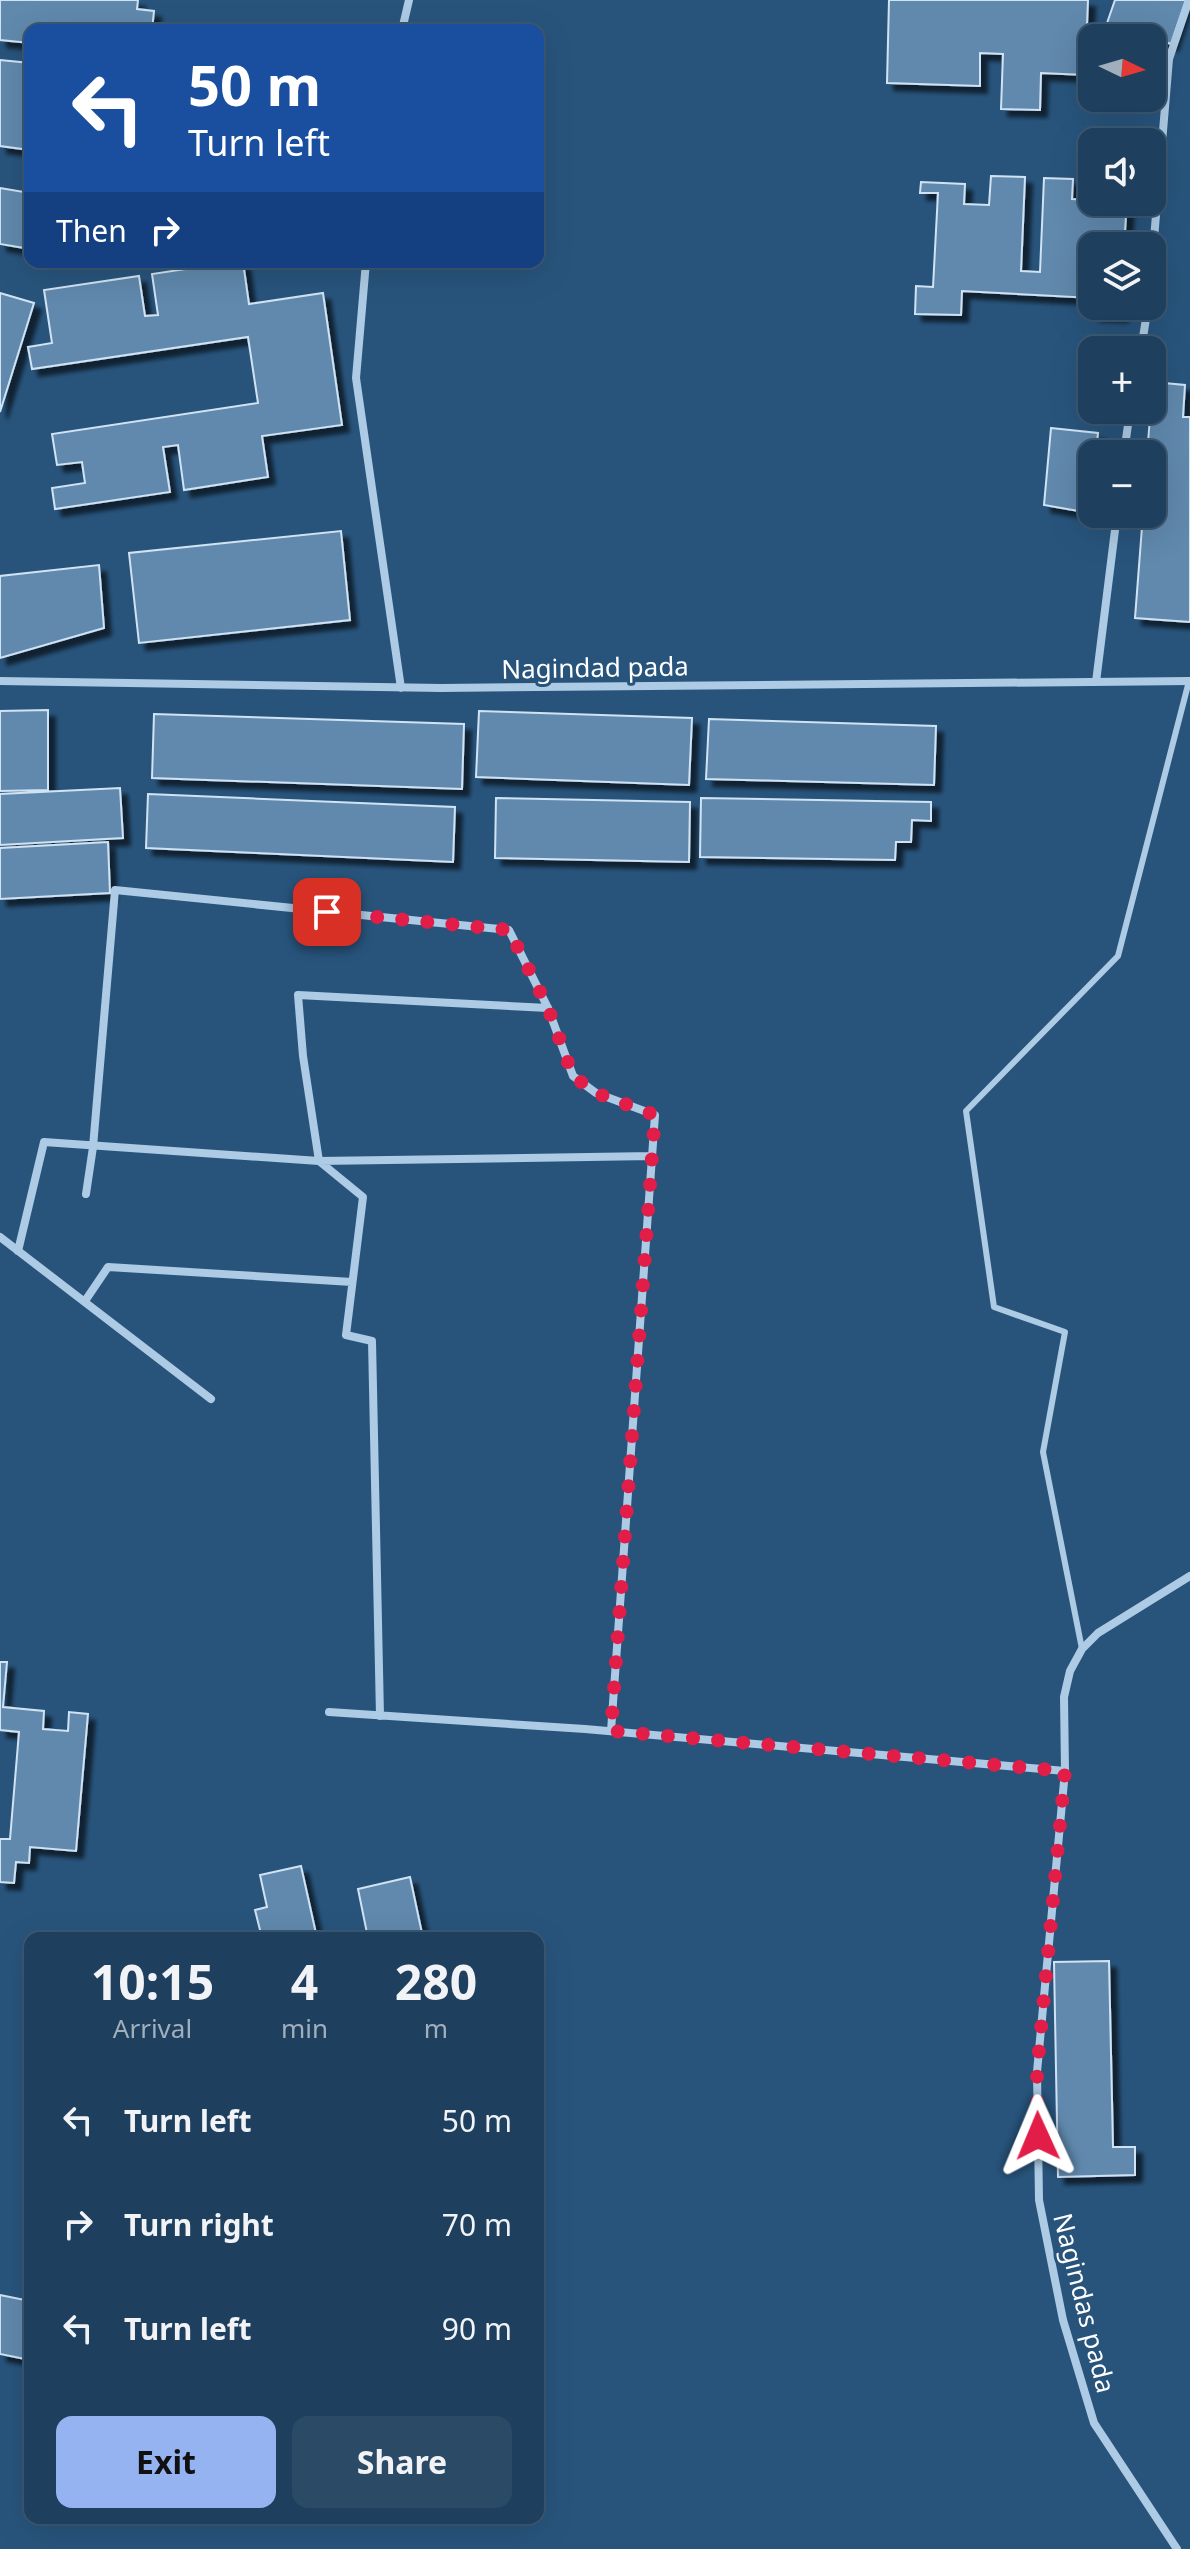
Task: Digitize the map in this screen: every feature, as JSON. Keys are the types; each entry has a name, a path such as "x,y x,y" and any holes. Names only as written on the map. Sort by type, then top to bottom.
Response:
{"street":[{"path":"403,24 409,0"},
{"path":"1155,232 1169,59 1189,0"},
{"path":"365,268 356,378 401,688"},
{"path":"1096,682 1115,528"},
{"name":"Nagindad pada","path":"0,681 401,688 1189,681"},
{"path":"86,1194 93,1147 115,890 509,930 548,1008 573,1076 596,1093 655,1115 611,1731"},
{"path":"380,1716 372,1341 346,1335 363,1197 319,1161 303,1056 298,995 548,1008"},
{"path":"18,1251 44,1142 319,1161 652,1156"},
{"path":"0,1237 211,1399"},
{"path":"85,1301 108,1267 352,1282"},
{"name":"Nagindas pada","path":"1177,2549 1094,2423 1063,2320 1039,2200 1037,2072 1065,1771 1064,1697 1070,1671 1082,1649 1098,1633 1190,1576"},
{"path":"329,1712 611,1731 1065,1771"}],"lane":[{"path":"1082,1649 1043,1452 1065,1332 994,1307 966,1111 1118,956 1189,681"}],"building":[{"path":"0,0 138,0 137,9 154,11 153,24 24,24 24,42 0,40"},
{"path":"889,0 1088,0 1087,24 1078,24 1078,75 1041,73 1040,110 1001,109 1003,54 980,53 980,86 887,83"},
{"path":"1115,0 1186,0 1171,44 1166,42 1166,24 1107,23"},
{"path":"0,60 24,62 24,149 0,146"},
{"path":"991,176 1025,177 1021,271 1040,272 1044,178 1073,179 1072,199 1078,199 1078,216 1126,216 1125,232 1078,232 1078,297 962,291 961,315 915,314 916,286 933,287 938,193 920,193 921,182 965,184 964,204 989,205"},
{"path":"0,188 24,192 24,248 0,244"},
{"path":"192,268 244,268 249,304 323,293 342,425 262,436 268,477 184,490 178,445 163,447 170,492 55,509 52,488 85,483 82,462 57,465 52,434 258,403 248,337 32,369 28,347 52,343 44,290 139,276 145,316 158,315 152,274"},
{"path":"0,293 34,303 0,412"},
{"path":"1166,383 1185,385 1183,417 1190,417 1190,622 1135,618 1142,528 1166,528 1166,440 1148,440 1150,424 1166,424"},
{"path":"1051,428 1098,433 1097,440 1078,440 1078,511 1044,505"},
{"path":"341,531 350,620 139,643 129,553"},
{"path":"99,565 104,628 0,658 0,576"},
{"path":"48,710 48,790 0,791 0,711"},
{"path":"479,711 692,718 689,785 476,777"},
{"path":"154,714 464,724 462,789 152,778"},
{"path":"709,719 936,726 934,785 706,779"},
{"path":"120,788 123,838 0,845 0,794"},
{"path":"148,794 455,807 453,862 146,848"},
{"path":"496,798 690,802 689,862 495,858"},
{"path":"701,798 931,802 931,821 912,820 911,842 896,842 895,860 700,857"},
{"path":"108,842 110,893 0,899 0,848"},
{"path":"0,1662 7,1662 3,1707 44,1711 43,1729 68,1731 69,1712 88,1714 76,1851 30,1847 29,1863 16,1862 14,1883 0,1882 0,1839 10,1839 19,1732 0,1730"},
{"path":"301,1866 316,1932 260,1932 255,1910 267,1907 260,1875"},
{"path":"410,1877 422,1932 367,1932 358,1889"},
{"path":"1109,1961 1113,2147 1135,2147 1135,2175 1058,2177 1054,1962"},
{"path":"0,2295 24,2300 24,2359 0,2354"}],"route":[{"path":"327,912 509,930 548,1008 573,1076 596,1093 655,1115 611,1731 1065,1771 1037,2072 1038,2136"}]}
